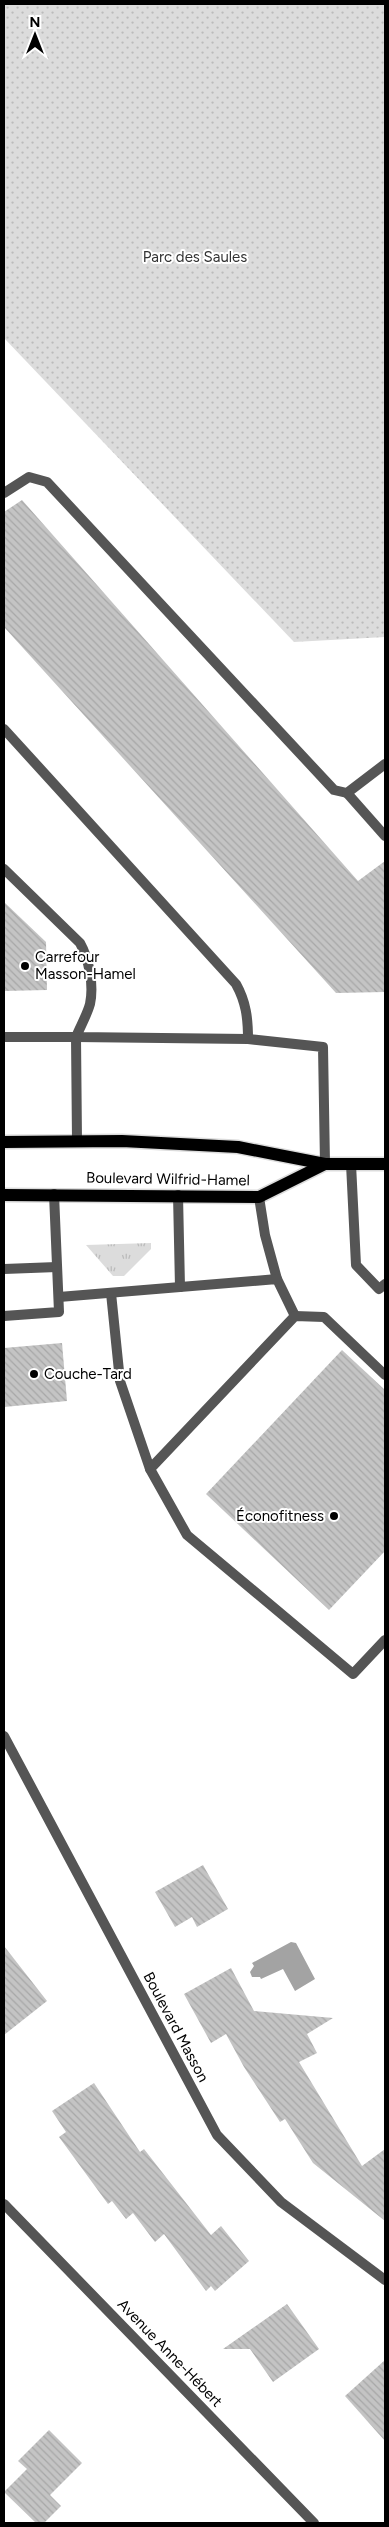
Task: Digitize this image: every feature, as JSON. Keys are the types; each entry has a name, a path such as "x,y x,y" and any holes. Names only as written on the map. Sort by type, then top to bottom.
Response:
{"main road":[{"name":"Boulevard Wilfrid-Hamel","path":"4,1142 122,1141 238,1147 325,1164 385,1164"},
{"name":"Boulevard Wilfrid-Hamel","path":"4,1195 259,1197 325,1164"}],"street":[{"path":"4,493 29,477 47,482 334,790 347,793 385,836"},
{"path":"4,729 236,984 243,997 248,1015 248,1039"},
{"path":"347,793 385,764"},
{"path":"4,869 80,943 86,953 89,969 90,1004 76,1037 77,1141"},
{"path":"4,1037 248,1039 323,1047 325,1164"},
{"path":"351,1164 356,1265 383,1289"},
{"path":"4,1316 59,1312 54,1194"},
{"path":"178,1196 180,1287"},
{"path":"259,1197 265,1235 277,1279 295,1316"},
{"path":"4,1269 57,1267"},
{"path":"59,1297 277,1279"},
{"path":"111,1292 120,1381 150,1469 187,1535 353,1674 385,1640"},
{"path":"150,1469 295,1316 324,1317 385,1375"},
{"name":"Boulevard Masson","path":"4,1736 217,2135 280,2202 385,2280"},
{"name":"Avenue Anne-Hébert","path":"4,2204 314,2523"}],"green space":[{"name":"Parc des Saules","path":"4,4 385,4 385,637 294,642 4,338"},
{"path":"151,1243 151,1249 124,1276 113,1276 86,1245"}],"shaded area":[{"path":"291,1942 296,1943 315,1979 295,1991 283,1969 261,1979 260,1977 252,1977 250,1972 254,1966 252,1963"}],"building":[{"path":"22,500 358,881 385,861 385,992 336,993 4,627 4,512"},
{"name":"Carrefour Masson-Hamel","path":"4,902 46,942 47,990 4,991"},
{"name":"Couche-Tard","path":"62,1343 67,1401 4,1407 4,1348"},
{"path":"342,1350 385,1390 385,1551 329,1610 206,1494"},
{"path":"203,1865 228,1909 197,1927 192,1917 175,1927 155,1892"},
{"path":"4,1946 47,2001 4,2035"},
{"path":"231,1968 254,2011 333,2018 307,2034 317,2053 299,2062 362,2166 385,2149 385,2221 313,2163 285,2119 280,2122 244,2067 226,2034 211,2043 184,1994"},
{"path":"94,2083 140,2152 144,2149 211,2235 221,2226 249,2261 215,2291 211,2286 206,2291 164,2234 155,2242 133,2213 126,2219 112,2201 108,2204 59,2137 66,2132 52,2111"},
{"path":"287,2304 319,2349 273,2382 250,2349 223,2349"},
{"path":"385,2360 385,2441 345,2396"},
{"path":"49,2430 82,2463 50,2495 61,2506 44,2523 36,2523 4,2492 27,2469 18,2461"}],"place":[{"name":"Carrefour Masson-Hamel","path":"25,966"},
{"name":"Couche-Tard","path":"34,1374"},
{"name":"Éconofitness","path":"334,1516"}]}
